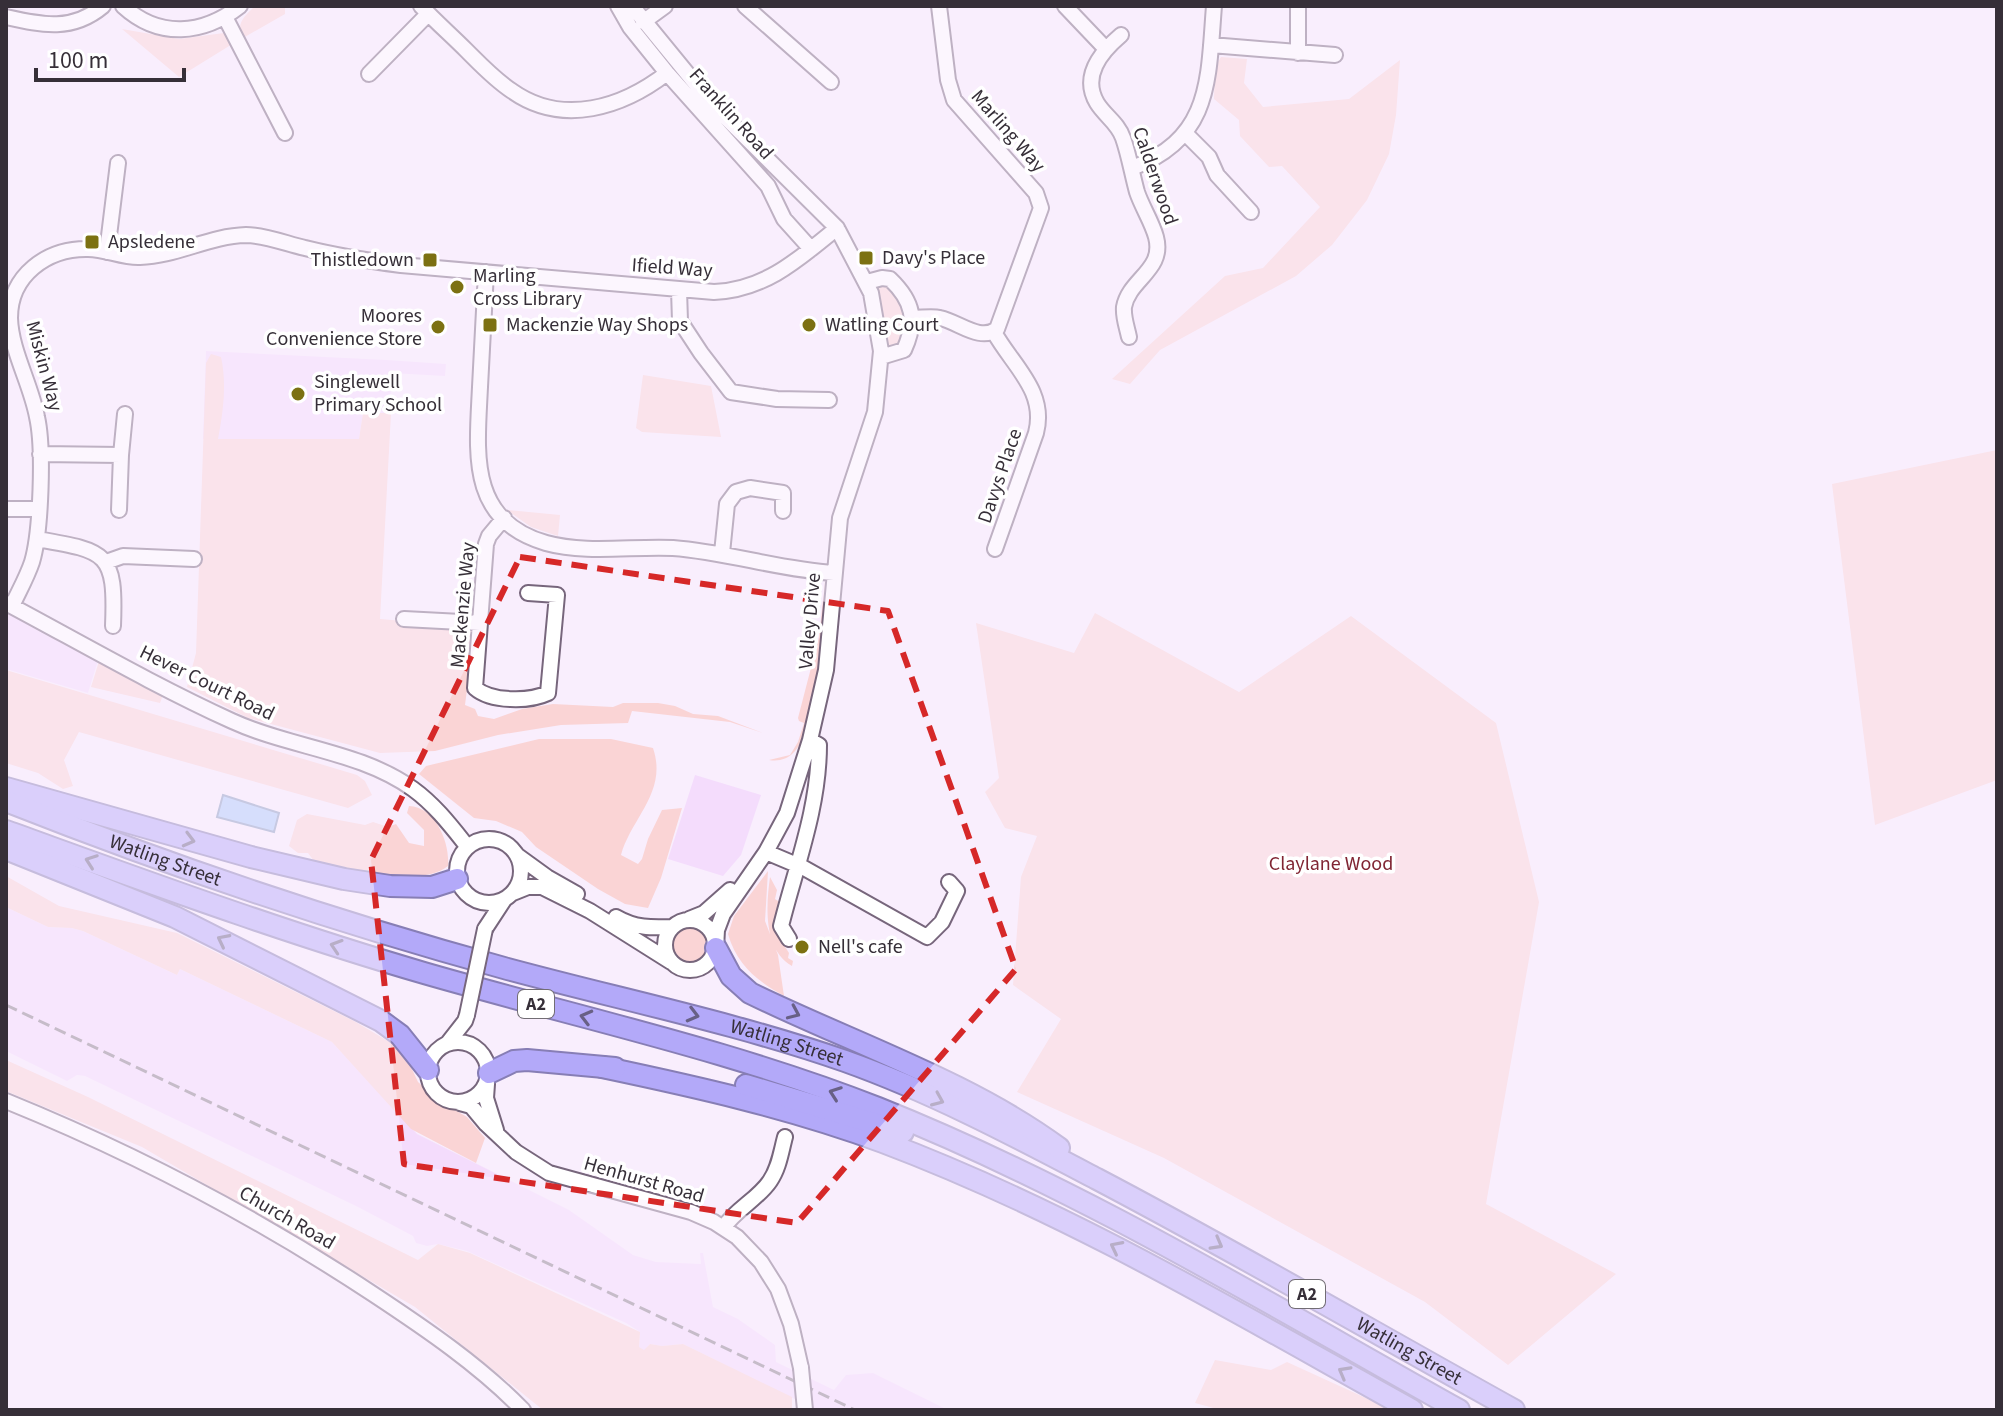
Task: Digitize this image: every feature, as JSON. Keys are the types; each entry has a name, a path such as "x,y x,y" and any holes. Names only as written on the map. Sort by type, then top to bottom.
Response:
{"highway":[{"path":"6,788 251,857 344,879 390,886 432,887 457,879"},
{"name":"Watling Street","path":"6,801 195,870 400,938 508,969 728,1024 848,1062 979,1118 1099,1180 1514,1410"},
{"name":"Watling Street","path":"6,831 362,955 694,1045 911,1122 1061,1190 1459,1410"},
{"path":"6,849 175,917 381,1021 400,1035 428,1070"},
{"path":"716,948 727,971 747,991 892,1057 1037,1131 1099,1180"},
{"path":"488,1077 514,1061 527,1060 692,1075 774,1092 887,1127 1061,1190"},
{"path":"602,1067 791,1111 881,1141 972,1178 1175,1277 1412,1410"}],"street":[{"path":"6,17 62,26 81,20 103,6"},
{"path":"123,6 139,21 172,30 198,28 225,17 240,6"},
{"name":"Franklin Road","path":"618,6 630,27 667,73 768,186 784,219 811,249"},
{"name":"Valley Drive","path":"632,6 713,105 837,228 867,282 878,324 881,357 876,409 843,505 826,670 810,740 787,813 766,852 721,918 716,948"},
{"path":"643,22 665,6"},
{"path":"745,6 831,82"},
{"name":"Marling Way","path":"939,6 948,80 954,100 1036,193 1041,203 1039,217 1000,326 994,332"},
{"path":"1065,6 1105,48 1121,35"},
{"path":"1132,168 1158,158 1186,134 1195,120 1203,98 1214,6"},
{"path":"1298,6 1298,53"},
{"path":"369,74 425,10 513,92 546,106 576,110 604,108 645,89 667,73"},
{"path":"225,17 285,133"},
{"path":"1211,45 1335,55"},
{"name":"Calderwood","path":"1105,48 1093,69 1093,91 1097,103 1122,135 1158,249 1153,266 1126,300 1124,314 1129,337"},
{"path":"1186,134 1209,157 1217,175 1251,212"},
{"path":"107,252 118,163"},
{"name":"Ifield Way","path":"486,272 724,292 748,287 774,276 837,228"},
{"name":"Miskin Way","path":"9,604 28,572 37,539 40,454 37,416 11,327 10,288 49,255 89,248 137,258 224,237 250,235 365,260 486,272"},
{"path":"486,272 477,462 487,497 504,518 523,533 558,545 722,553 803,570 834,573"},
{"path":"867,282 883,278 892,280 913,318 904,350 881,357"},
{"path":"679,290 678,314 682,325 731,392 777,399 829,400"},
{"path":"913,318 939,318 980,334 994,332"},
{"name":"Davys Place","path":"994,332 1032,388 1039,414 1035,437 996,549"},
{"path":"119,510 125,414"},
{"path":"40,454 121,455"},
{"path":"722,553 727,504 733,493 749,488 782,492 785,495 783,511"},
{"path":"6,509 38,509"},
{"name":"Mackenzie Way","path":"504,518 486,544 475,688 485,696 536,699 548,693 557,595 528,593"},
{"path":"37,539 84,547 106,562 114,586 113,626"},
{"path":"106,562 123,556 194,559"},
{"name":"Hever Court Road","path":"9,604 235,722 286,741 352,759 394,777 428,801 467,846"},
{"path":"404,619 480,623"},
{"path":"789,939 781,926 782,897 797,864 815,797 819,746 810,740"},
{"path":"473,900 483,903 508,897 528,887 542,887 590,911 681,969 697,969 710,961 716,948 709,927 698,921 688,920 672,927 630,925 547,877 504,842 495,839 475,841 467,846 458,861 460,887 473,900 485,929"},
{"path":"766,852 797,864 927,937 942,922 959,889"},
{"path":"428,1070 434,1054 447,1044 466,1018 485,929 521,875 518,855"},
{"name":"Valley Drive","path":"688,920 704,913 747,878"},
{"path":"671,962 665,944 672,927"},
{"name":"Henhurst Road","path":"466,1018 475,1047 487,1062 486,1098 501,1136"},
{"path":"447,1044 457,1042 475,1047"},
{"name":"Henhurst Road","path":"428,1070 433,1090 441,1097 471,1106 486,1124 527,1160 549,1173 681,1209 724,1227 750,1249 778,1289 791,1324 801,1368 805,1410"},
{"path":"460,1103 477,1096 488,1077"},
{"name":"Church Road","path":"6,1101 189,1185 299,1248 435,1337 482,1372 523,1410"},
{"path":"724,1227 732,1214 769,1183 777,1168 785,1137"}],"highlighted area":[{"path":"520,557 888,611 1016,969 797,1223 404,1164 371,860"}],"shaded area":[{"name":"Singlewell Primary School","path":"206,351 446,364 445,376 390,373 391,413 363,413 359,439 203,439"},
{"path":"6,609 99,657 88,693 6,669"},
{"path":"695,775 761,795 741,855 723,876 668,859"},
{"path":"6,907 48,927 83,931 177,975 180,969 332,1042 417,1134 569,1210 633,1255 656,1262 701,1264 700,1253 703,1253 713,1307 738,1319 775,1345 776,1362 834,1390 846,1375 873,1373 948,1410 817,1410 683,1344 650,1344 644,1351 639,1347 640,1332 626,1323 467,1251 438,1244 427,1246 416,1243 413,1236 358,1207 85,1076 77,1075 67,1081 6,1051"}],"green space":[{"path":"255,6 285,6 285,14 243,38 241,24"},
{"path":"122,29 179,39 224,33 234,43 179,77"},
{"path":"1221,57 1247,59 1244,83 1263,107 1349,99 1400,60 1396,115 1389,154 1367,200 1332,245 1296,276 1160,350 1130,384 1112,379 1225,276 1263,268 1320,207 1282,166 1269,167 1240,136 1239,120 1214,99 1215,67"},
{"path":"886,281 910,317 903,345 889,349 876,291 877,284"},
{"path":"211,354 221,357 224,378 218,439 359,439 363,413 391,413 380,619 475,627 465,705 475,709 478,716 494,719 522,709 553,704 613,707 623,703 658,703 693,714 718,716 763,733 730,722 632,711 628,723 561,725 498,735 435,751 380,753 248,718 187,687 196,653 206,363"},
{"path":"643,375 711,386 721,437 642,432 636,428"},
{"path":"1997,450 1997,780 1875,825 1832,484"},
{"path":"507,510 560,515 558,536 531,527"},
{"path":"825,581 820,674 808,726 804,738 791,755 781,760 769,760 790,755 804,723 798,718 819,637"},
{"name":"Claylane Wood","path":"1095,613 1239,692 1351,616 1496,723 1539,902 1486,1204 1616,1274 1508,1365 1425,1302 1164,1158 1017,1092 1061,1019 1013,985 1021,877 1037,836 1005,828 985,792 999,778 976,623 1074,653"},
{"path":"100,658 164,692 160,703 91,687"},
{"path":"6,670 357,775 365,781 372,795 348,808 79,732 64,760 73,786 63,789 38,773 6,763"},
{"path":"539,739 611,739 653,748 656,778 621,855 638,864 662,810 682,808 661,878 648,908 625,904 598,889 536,847 522,832 496,821 474,818 419,774 426,766"},
{"path":"409,806 419,808 434,819 447,847 448,866 421,876 384,875 314,861 308,853 298,853 289,846 297,820 307,814 365,825 373,822 388,827 396,824 409,843 424,846 424,830 407,813"},
{"path":"768,871 765,921 778,955 784,996 749,971 737,955 728,934 734,916"},
{"path":"6,876 59,906 177,933 354,1021 403,1050 418,1082 441,1102 467,1117 485,1138 476,1163 411,1129 332,1042 180,969 177,975 83,931 48,927 6,907"},
{"path":"770,877 777,890 775,899 781,903 777,934 789,953 788,958 793,961 792,966 776,949 771,938 768,913"},
{"path":"690,927 703,932 708,945 703,958 690,963 677,958 672,945 677,932"},
{"path":"6,1060 88,1097 418,1260 438,1244 470,1253 640,1332 639,1347 644,1350 650,1344 683,1344 792,1397 792,1410 543,1410 415,1307 142,1147 6,1091"},
{"path":"1215,1360 1271,1370 1287,1362 1392,1410 1221,1410 1195,1403"}],"water":[{"path":"223,795 279,813 274,832 217,817"}],"railway":[{"path":"6,1005 855,1410"}],"place":[{"name":"Apsledene","path":"92,242"},
{"name":"Davy's Place","path":"866,258"},
{"name":"Thistledown","path":"430,260"},
{"name":"Marling Cross Library","path":"457,287"},
{"name":"Mackenzie Way Shops","path":"490,325"},
{"name":"Watling Court","path":"809,325"},
{"name":"Moores Convenience Store","path":"438,327"},
{"name":"Singlewell Primary School","path":"298,394"},
{"name":"Nell's cafe","path":"802,947"}]}
